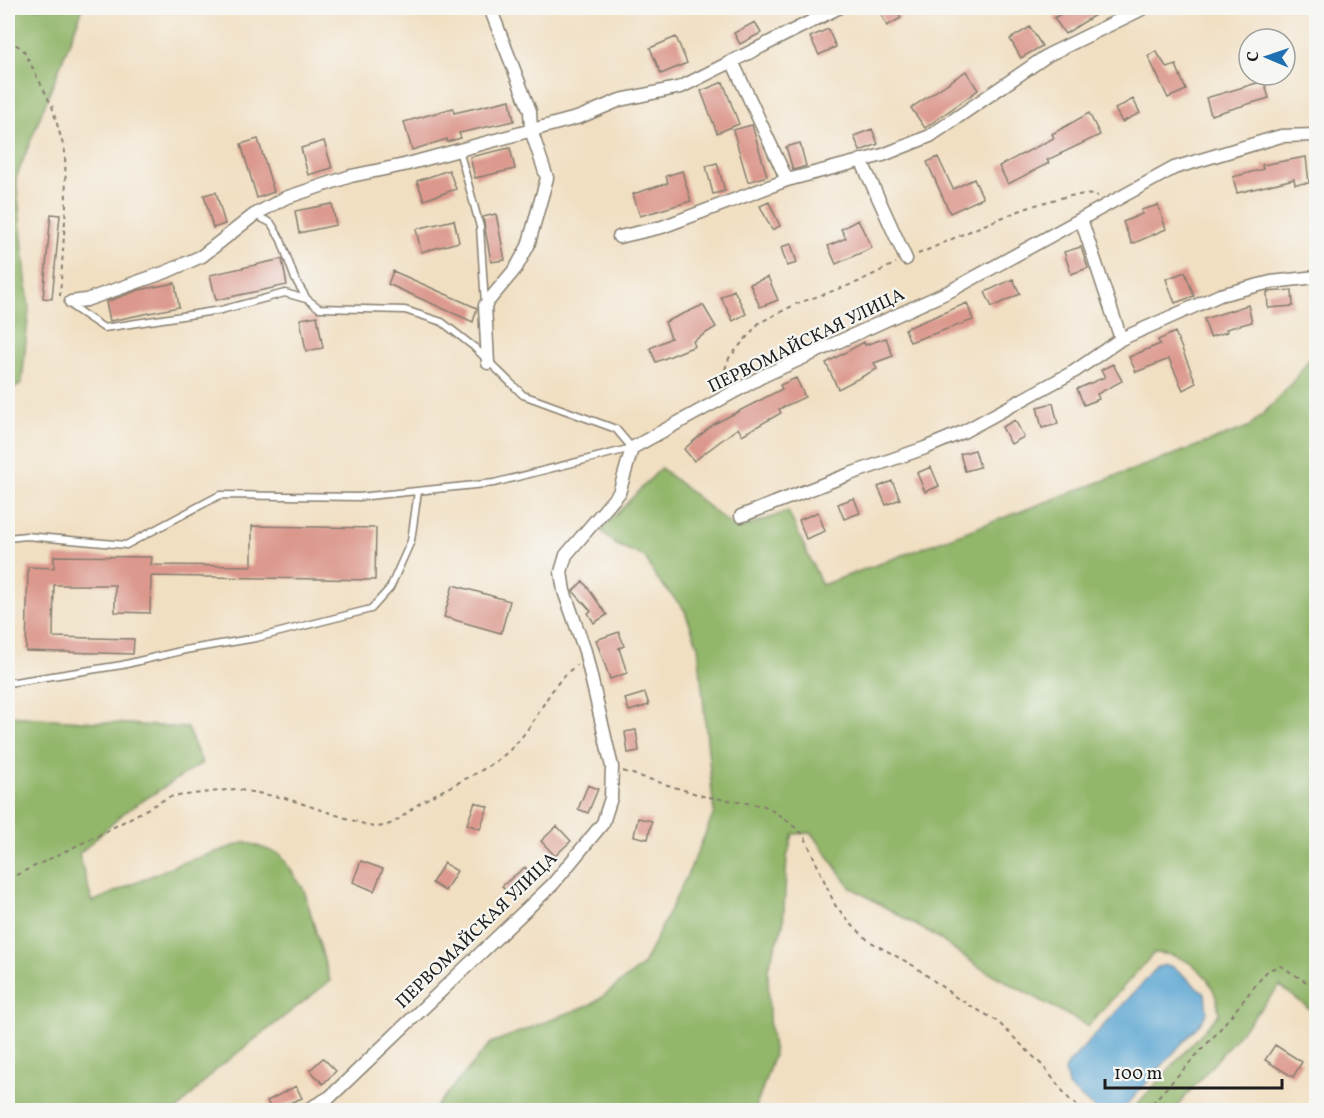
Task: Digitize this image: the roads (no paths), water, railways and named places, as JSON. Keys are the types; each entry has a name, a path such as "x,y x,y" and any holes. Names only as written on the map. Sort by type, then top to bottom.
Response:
{"street":[{"path":"488,363 485,305 516,268 528,246 547,178 531,130 530,111 490,8"},
{"path":"71,302 86,300 126,286 202,256 254,215 285,198 351,176 580,117 620,99 681,87 838,8"},
{"path":"619,237 662,227 787,180 884,155 930,136 1048,55 1144,8"},
{"path":"732,61 787,180"},
{"name":"ПЕРВОМАЙСКАЯ УЛИЦА","path":"307,1110 330,1097 553,884 603,823 611,798 612,767 587,658 564,591 561,572 567,555 619,493 632,448 763,376 950,291 1174,168 1281,136 1317,135"},
{"path":"861,160 906,259"},
{"path":"1081,219 1121,339"},
{"path":"741,516 963,432 1076,370 1121,339 1220,295 1271,282 1317,277"}],"lane":[{"path":"459,150 480,227 485,305"},
{"path":"254,215 271,222 281,240 295,279 307,299"},
{"path":"8,538 26,536 126,545 220,495 359,497 494,483 632,448 616,429 523,395 474,347 442,322 405,310 319,308 307,299 285,293 221,310 104,328 74,308 71,302"},
{"path":"8,683 122,665 185,650 256,638 371,609 390,588 411,541 418,491"}],"water":[{"path":"1167,965 1175,968 1205,994 1207,1012 1202,1021 1124,1108 1096,1110 1068,1086 1065,1070 1152,973 1158,967"}]}
